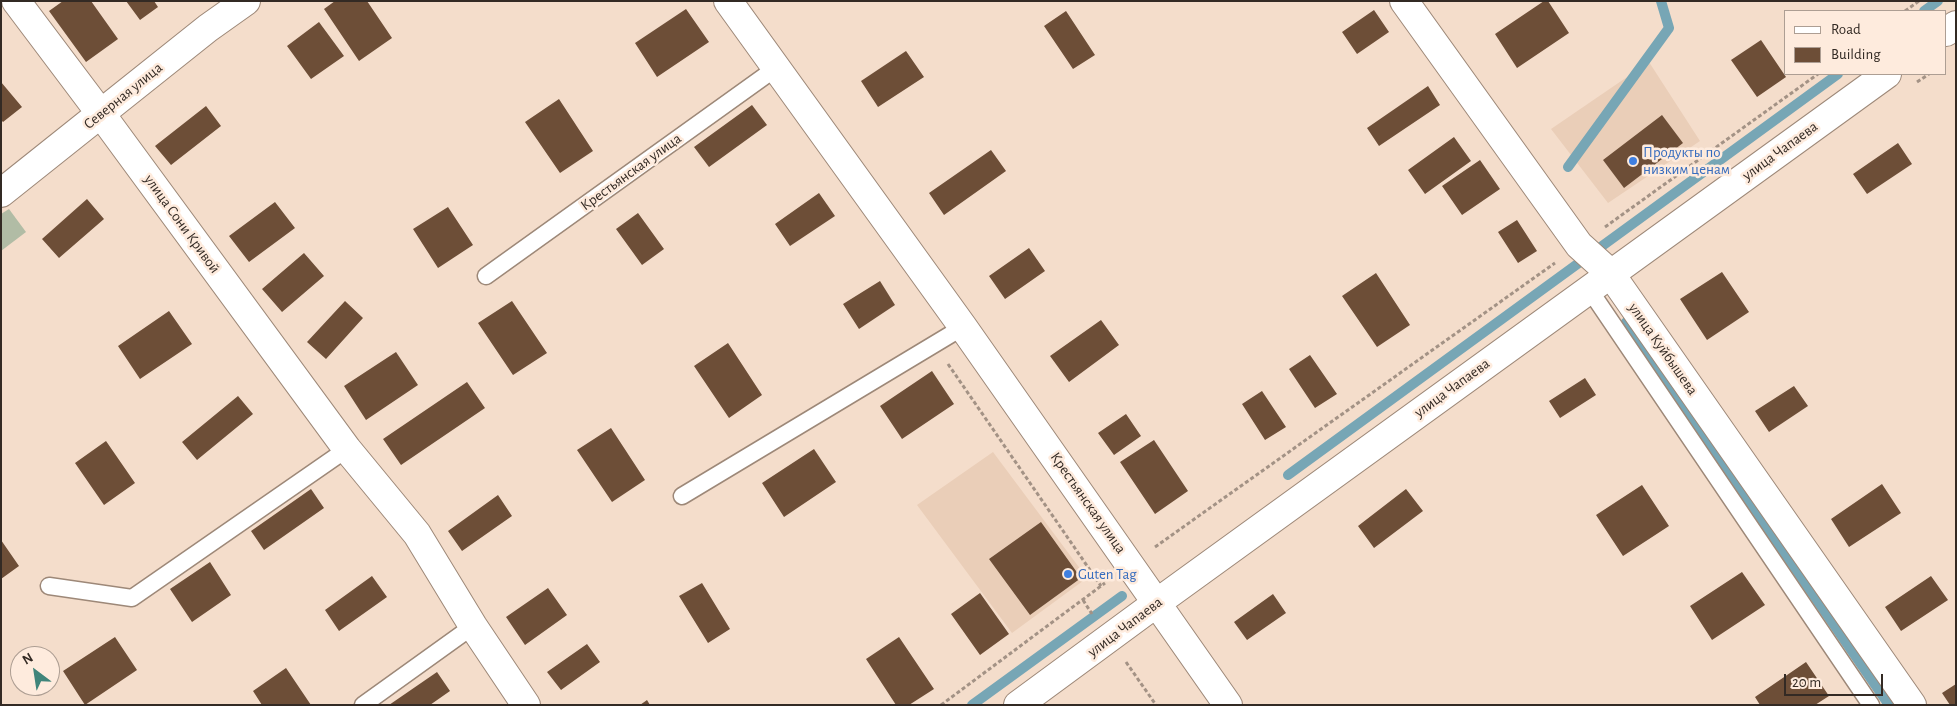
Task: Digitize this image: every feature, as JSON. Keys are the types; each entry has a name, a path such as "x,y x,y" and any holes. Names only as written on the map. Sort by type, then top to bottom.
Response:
{"street":[{"name":"улица Сони Кривой","path":"16,1 346,449 417,534 473,626 526,705"},
{"name":"Северная улица","path":"1,193 208,28 246,1"},
{"name":"Крестьянская улица","path":"728,1 963,327 1158,602 1228,705"},
{"name":"улица Куйбышева","path":"1404,1 1580,246 1610,273 1912,705"},
{"name":"улица Чапаева","path":"1018,705 1610,273 1886,75"}],"lane":[{"name":"Крестьянская улица","path":"486,276 776,68"},
{"path":"1589,289 1871,705"},
{"path":"682,496 963,327"},
{"path":"49,586 132,598 346,449"},
{"path":"363,705 473,626"}],"path":[{"path":"1906,10 1919,1"},
{"path":"941,705 1131,564 1580,246 1817,75"}],"shaded area":[{"path":"1649,62 1700,141 1608,203 1551,129"},
{"path":"993,452 1087,578 1012,633 917,505"}],"green space":[{"path":"9,209 26,232 1,251 1,214"}],"building":[{"path":"63,1 91,1 118,39 86,62 49,11"},
{"path":"126,1 154,1 158,7 140,20"},
{"path":"335,1 367,1 392,38 359,61 324,9"},
{"path":"1544,1 1548,1 1569,33 1517,68 1495,34"},
{"path":"686,9 709,42 657,77 635,43"},
{"path":"1374,10 1389,32 1357,54 1342,32"},
{"path":"1066,11 1095,55 1073,69 1044,26"},
{"path":"319,22 344,56 311,79 287,46"},
{"path":"1761,40 1786,77 1757,97 1731,60"},
{"path":"906,51 924,77 878,107 861,81"},
{"path":"1,82 22,107 3,122 1,120"},
{"path":"1428,86 1440,105 1379,146 1367,128"},
{"path":"559,99 593,151 560,173 525,122"},
{"path":"752,105 767,125 709,167 694,147"},
{"path":"206,106 221,126 171,165 155,146"},
{"path":"1662,115 1683,143 1624,188 1603,160"},
{"path":"1454,137 1471,161 1425,194 1408,170"},
{"path":"1898,143 1912,164 1867,194 1853,174"},
{"path":"991,150 1006,171 944,215 929,193"},
{"path":"1480,160 1500,189 1462,215 1442,186"},
{"path":"819,193 835,216 790,246 775,224"},
{"path":"87,199 104,219 59,258 42,239"},
{"path":"275,202 295,228 249,262 229,236"},
{"path":"448,207 473,245 438,268 413,229"},
{"path":"638,213 664,249 642,265 616,229"},
{"path":"1517,220 1537,251 1518,263 1498,232"},
{"path":"1029,248 1045,271 1005,299 989,276"},
{"path":"304,253 324,276 282,312 262,289"},
{"path":"1722,272 1749,312 1707,340 1680,299"},
{"path":"1376,273 1410,325 1377,347 1342,296"},
{"path":"880,281 895,305 859,329 843,304"},
{"path":"345,301 363,318 326,359 307,342"},
{"path":"512,301 547,353 513,375 478,323"},
{"path":"169,311 192,344 140,379 118,346"},
{"path":"1101,320 1119,345 1069,382 1050,356"},
{"path":"728,343 762,395 729,418 694,366"},
{"path":"396,352 418,385 366,420 344,386"},
{"path":"1310,355 1337,394 1315,408 1289,369"},
{"path":"932,371 954,404 902,439 880,406"},
{"path":"1585,378 1596,395 1560,418 1549,401"},
{"path":"467,382 485,408 401,465 383,439"},
{"path":"1794,386 1808,406 1769,432 1755,411"},
{"path":"1262,391 1286,427 1265,440 1242,404"},
{"path":"238,396 253,414 197,460 182,442"},
{"path":"1126,414 1141,436 1114,455 1098,433"},
{"path":"611,428 645,480 612,502 577,450"},
{"path":"1154,440 1188,491 1155,514 1120,462"},
{"path":"106,441 135,483 104,505 75,463"},
{"path":"814,449 836,482 784,517 762,483"},
{"path":"1882,484 1901,513 1849,547 1831,519"},
{"path":"1642,485 1669,526 1623,556 1596,515"},
{"path":"311,489 324,508 264,550 251,531"},
{"path":"1406,489 1423,511 1374,548 1358,526"},
{"path":"498,495 512,516 462,551 448,531"},
{"path":"1041,522 1081,578 1030,615 989,559"},
{"path":"1,540 19,566 1,579"},
{"path":"210,562 231,595 192,622 170,589"},
{"path":"1742,572 1765,605 1712,640 1690,606"},
{"path":"372,576 387,597 339,631 325,610"},
{"path":"1931,576 1948,600 1901,631 1885,607"},
{"path":"702,583 730,629 708,643 679,596"},
{"path":"548,588 567,615 525,645 506,617"},
{"path":"980,593 1009,634 980,655 951,614"},
{"path":"1273,594 1286,613 1247,640 1234,622"},
{"path":"115,637 137,670 85,705 63,671"},
{"path":"899,637 934,689 909,705 896,705 866,659"},
{"path":"587,644 600,662 561,690 547,672"},
{"path":"1806,662 1829,696 1815,705 1760,705 1755,697"},
{"path":"286,668 311,705 262,705 253,691"},
{"path":"437,672 450,691 430,705 389,705"},
{"path":"1956,684 1956,705 1950,705 1942,693"},
{"path":"647,700 650,705 640,705"}],"waterway":[{"path":"1568,167 1669,28 1661,1"},
{"path":"1925,10 1938,1"},
{"path":"1288,475 1837,75"},
{"path":"1626,322 1889,705"},
{"path":"972,705 1122,596"}],"place":[{"name":"Продукты по низким ценам","path":"1633,161"},
{"name":"Guten Tag","path":"1068,574"}]}
